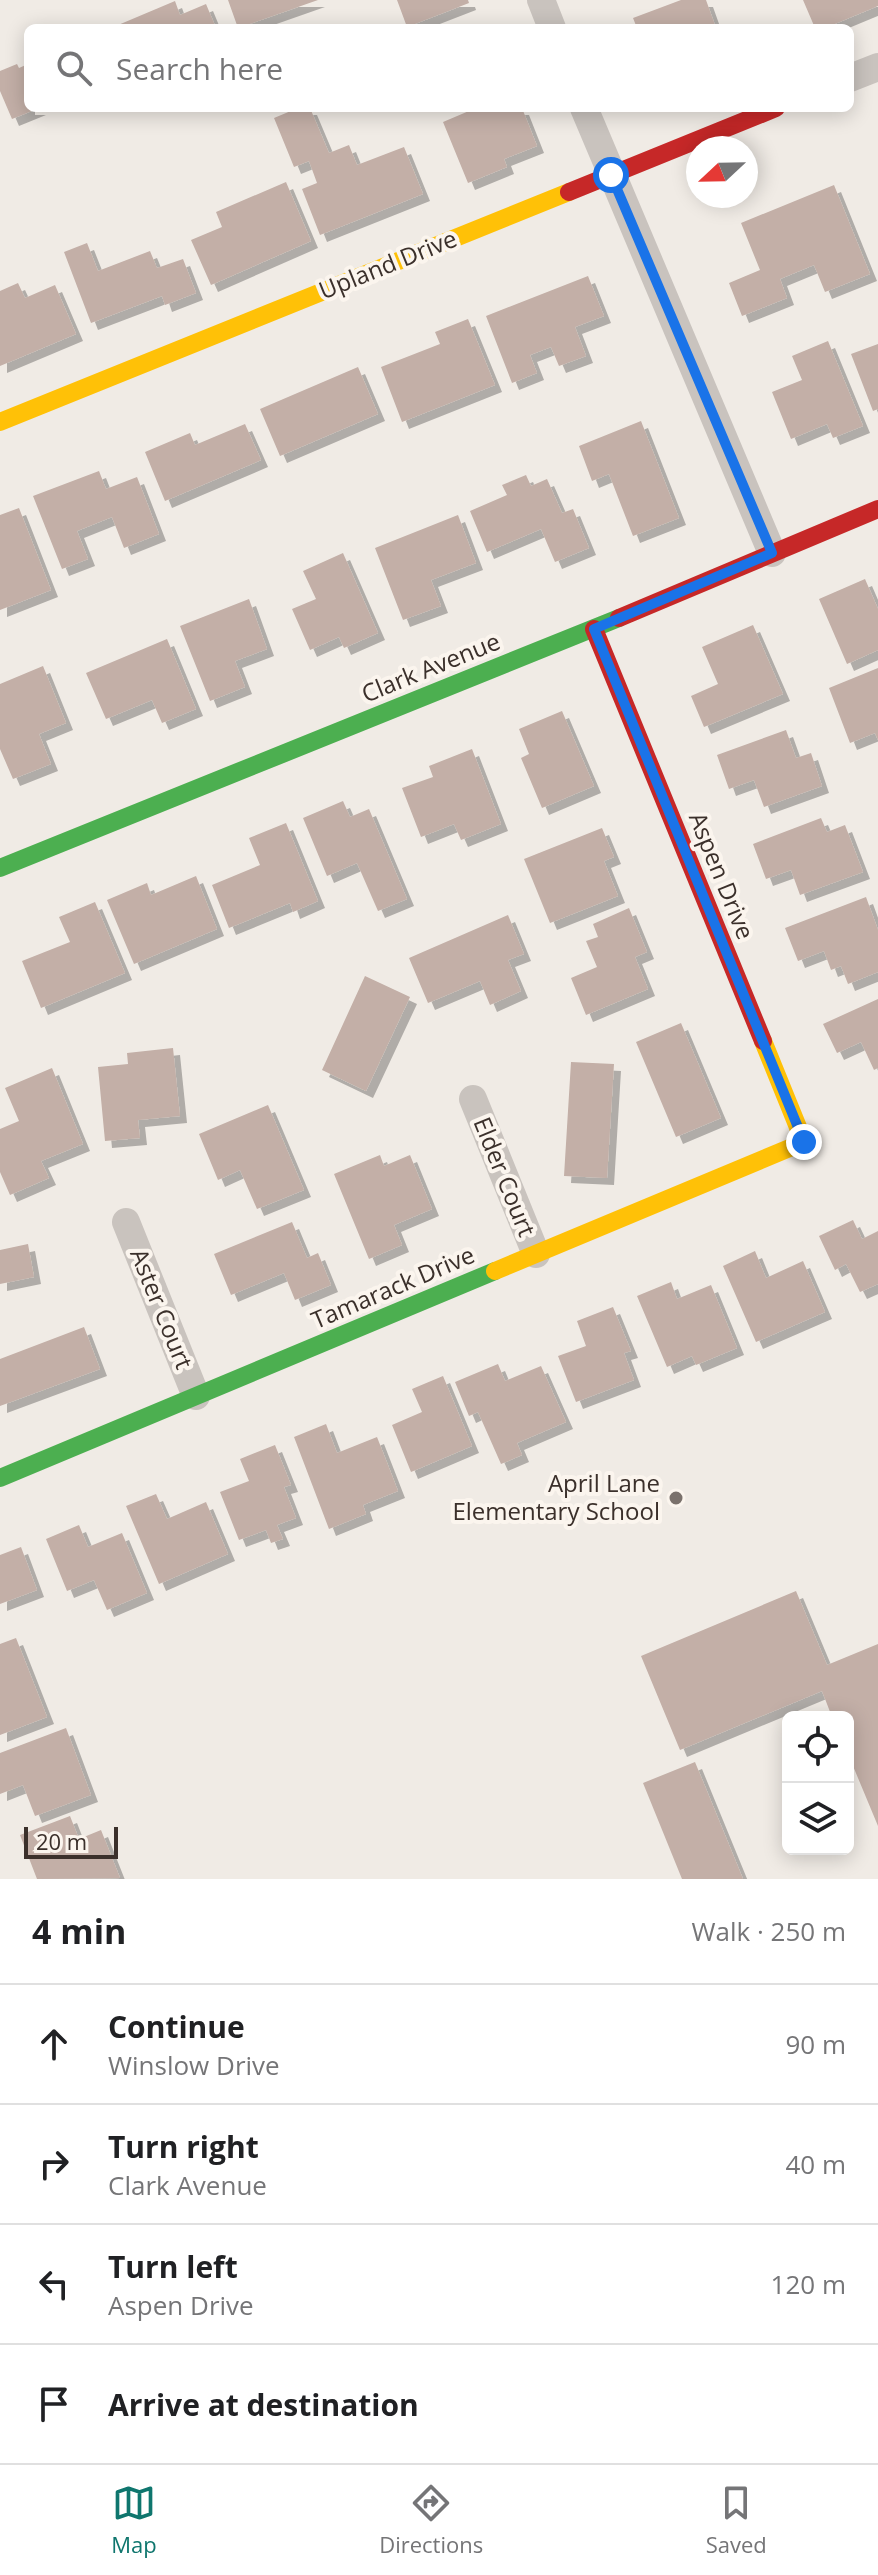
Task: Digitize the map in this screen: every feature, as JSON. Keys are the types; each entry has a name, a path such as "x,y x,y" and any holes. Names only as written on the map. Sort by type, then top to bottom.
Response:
{"street":[{"path":"541,0 550,24"},
{"path":"854,76 878,67"},
{"path":"586,112 772,553"},
{"name":"Upland Drive","path":"0,422 766,112"},
{"name":"Clark Avenue","path":"0,868 594,629 878,509"},
{"name":"Aspen Drive","path":"594,629 804,1142"},
{"name":"Elder Court","path":"473,1099 536,1254"},
{"name":"Tamarack Drive","path":"0,1478 804,1142"},
{"name":"Aster Court","path":"126,1222 196,1396"}],"building":[{"path":"228,0 318,0 249,24 237,24"},
{"path":"397,0 468,0 469,3 415,24 406,24"},
{"path":"681,0 706,0 715,24 635,24 633,18"},
{"path":"803,0 878,0 878,6 835,24 813,24"},
{"path":"175,1 180,15 206,4 214,24 120,24"},
{"path":"17,64 19,68 24,66 24,112 29,112 12,119 0,91 0,71"},
{"path":"288,112 312,112 329,153 349,145 357,165 404,147 423,194 320,235 302,189 317,183 309,161 294,167 274,118"},
{"path":"467,112 524,112 537,146 504,159 507,167 468,183 443,122"},
{"path":"286,182 311,241 211,285 191,240 222,227 216,212"},
{"path":"834,185 870,274 825,292 814,265 780,279 787,298 742,316 729,283 760,270 741,223"},
{"path":"87,243 98,271 150,251 157,268 183,259 196,293 165,305 162,296 91,323 64,252"},
{"path":"588,276 604,316 575,327 586,356 559,366 551,347 530,355 537,373 512,383 486,316"},
{"path":"18,283 25,298 55,285 76,334 0,366 0,291"},
{"path":"468,319 495,385 402,422 381,367 440,344 435,332"},
{"path":"828,341 863,426 833,438 827,424 791,439 772,392 802,380 792,356"},
{"path":"878,344 878,409 873,411 851,354"},
{"path":"358,367 378,414 280,456 260,409"},
{"path":"641,421 679,518 633,536 609,474 592,481 579,446"},
{"path":"245,424 261,460 165,501 145,452 190,433 195,445"},
{"path":"99,471 106,489 137,477 159,534 124,548 112,517 77,531 88,559 62,569 33,496"},
{"path":"526,475 531,486 547,479 562,513 573,509 589,548 555,562 541,529 487,552 470,511 507,495 502,485"},
{"path":"19,508 51,590 0,610 0,515"},
{"path":"458,515 476,563 431,580 441,606 403,620 375,548"},
{"path":"343,553 378,633 344,648 339,637 310,650 292,609 316,599 303,571"},
{"path":"865,579 878,609 878,650 847,664 819,599"},
{"path":"249,599 267,649 235,661 245,687 210,701 180,626"},
{"path":"753,625 783,694 704,727 691,696 718,684 702,647"},
{"path":"167,639 196,709 162,723 152,700 106,719 86,673"},
{"path":"43,666 66,723 39,734 51,764 13,779 0,749 0,684"},
{"path":"878,668 878,740 875,733 850,743 829,688"},
{"path":"562,711 594,786 542,808 521,758 529,754 519,729"},
{"path":"786,730 796,758 811,753 822,786 764,807 754,780 729,789 717,755"},
{"path":"472,749 501,824 461,840 454,824 421,837 402,788 433,777 429,766"},
{"path":"343,801 350,817 369,809 407,899 378,911 357,863 327,876 303,818"},
{"path":"821,818 827,832 845,825 863,872 800,895 791,870 766,879 753,844"},
{"path":"286,823 318,901 293,912 290,903 229,928 212,885 260,865 249,838"},
{"path":"602,828 614,857 604,861 618,896 550,923 524,859"},
{"path":"196,876 217,929 134,964 107,900 147,883 151,895"},
{"path":"866,897 878,930 878,972 848,984 841,966 831,970 824,951 798,961 785,928"},
{"path":"95,902 125,973 41,1008 22,961 70,942 59,917"},
{"path":"629,908 647,952 635,957 648,989 586,1015 571,978 597,967 586,941 598,937 593,924"},
{"path":"508,915 524,954 508,960 521,991 490,1005 480,981 428,1003 409,958"},
{"path":"365,976 410,997 366,1091 322,1070"},
{"path":"878,999 878,1068 874,1070 861,1042 837,1053 823,1024"},
{"path":"681,1023 721,1118 676,1137 636,1042"},
{"path":"173,1048 180,1116 138,1120 140,1138 105,1141 98,1067 128,1064 127,1053"},
{"path":"571,1062 614,1064 607,1178 564,1176"},
{"path":"52,1068 83,1144 41,1161 49,1178 10,1195 0,1172 0,1129 19,1121 5,1088"},
{"path":"268,1105 304,1190 257,1209 240,1170 218,1180 199,1134"},
{"path":"380,1155 384,1166 410,1155 432,1209 394,1225 402,1245 369,1259 334,1174"},
{"path":"853,1220 862,1239 878,1231 878,1284 860,1292 846,1264 835,1270 819,1236"},
{"path":"292,1222 307,1258 318,1253 331,1285 295,1300 284,1273 231,1295 214,1254"},
{"path":"28,1244 34,1277 0,1284 0,1250"},
{"path":"755,1251 766,1278 803,1261 825,1312 756,1342 723,1266"},
{"path":"671,1282 677,1299 711,1285 737,1348 696,1365 692,1356 667,1367 637,1296"},
{"path":"613,1307 631,1351 624,1353 634,1380 576,1402 558,1356 586,1346 577,1321"},
{"path":"84,1327 100,1369 0,1406 0,1359"},
{"path":"498,1364 505,1381 541,1366 566,1422 517,1443 522,1455 501,1464 478,1412 469,1416 455,1382"},
{"path":"443,1376 472,1446 411,1472 392,1425 422,1412 412,1389"},
{"path":"326,1424 337,1453 377,1437 398,1491 363,1505 366,1514 329,1529 294,1437"},
{"path":"275,1445 291,1485 284,1487 296,1518 277,1525 283,1539 271,1543 266,1530 239,1540 220,1492 249,1481 240,1459"},
{"path":"156,1494 167,1519 206,1502 228,1554 159,1584 126,1506"},
{"path":"79,1525 88,1547 122,1533 147,1593 107,1610 94,1580 67,1591 46,1539"},
{"path":"21,1547 37,1590 0,1604 0,1555"},
{"path":"796,1591 827,1665 878,1644 878,1826 854,1768 854,1711 830,1711 822,1691 680,1750 641,1656"},
{"path":"16,1638 47,1717 0,1735 0,1644"},
{"path":"66,1728 91,1795 35,1816 23,1785 0,1794 0,1753"},
{"path":"695,1762 743,1879 682,1879 643,1783"},
{"path":"70,1816 79,1839 101,1830 120,1878 37,1879 20,1835"}],"traffic: fast":[{"path":"0,868 619,618"},
{"path":"0,1478 495,1271"}],"traffic: slow":[{"path":"0,422 569,192"},
{"path":"495,1271 804,1142 763,1041"}],"traffic: jam":[{"path":"569,192 766,112"},
{"path":"619,618 878,509"},
{"path":"594,629 763,1041"}],"place":[{"name":"April Lane Elementary School","path":"676,1498"}],"route":[{"path":"611,175 772,553 594,629 804,1142"}]}
